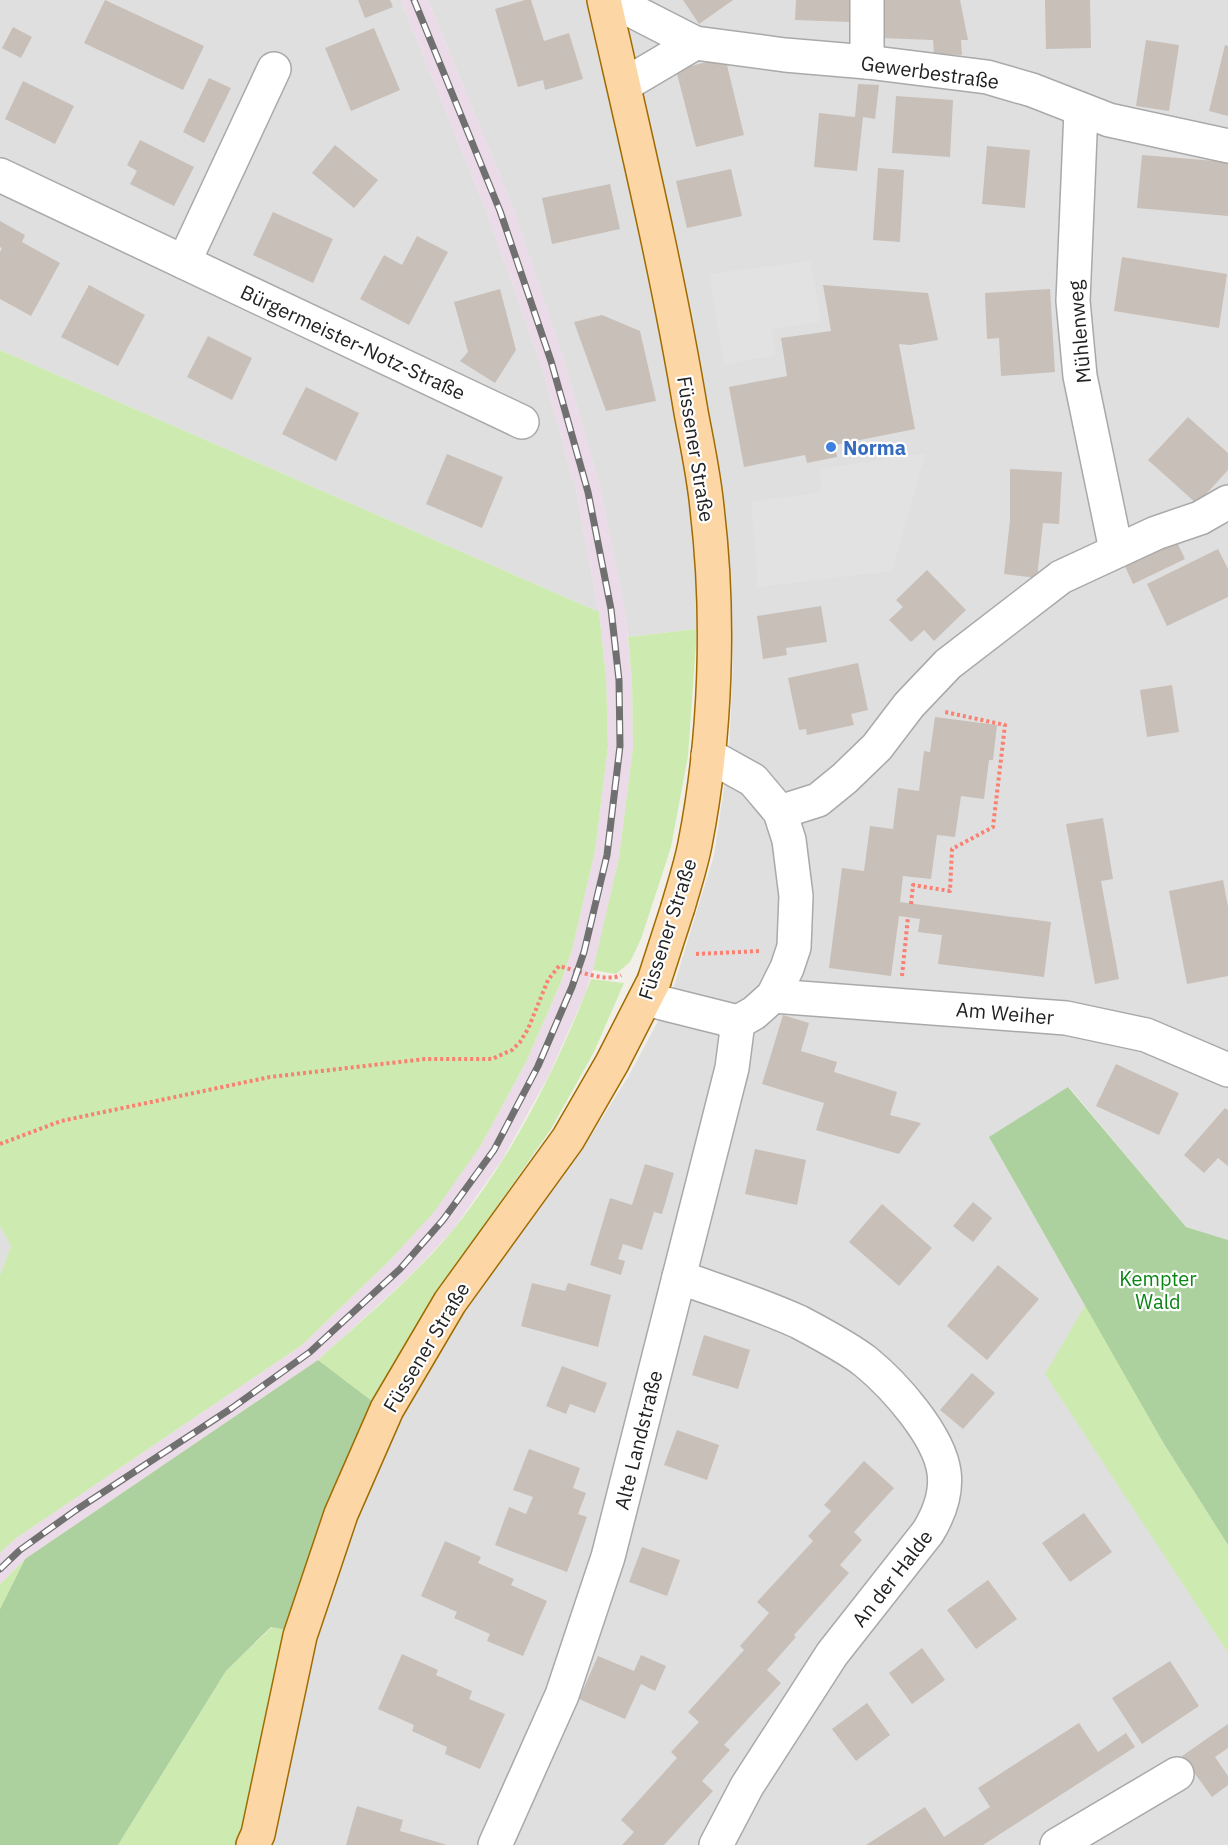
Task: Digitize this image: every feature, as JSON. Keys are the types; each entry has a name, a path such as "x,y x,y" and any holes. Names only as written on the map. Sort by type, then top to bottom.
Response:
{"main road":[{"name":"Füssener Straße","path":"253,1845 258,1834 300,1636 341,1514 387,1409 450,1302 568,1139 612,1063 642,984 678,907 695,845 708,755 714,662 712,569 707,507 659,237 604,0"}],"street":[{"name":"Gewerbestraße","path":"610,0 695,43 987,77 1032,90 1109,120 1228,146"},
{"path":"867,0 867,62"},
{"path":"624,85 695,43"},
{"path":"184,262 274,69"},
{"name":"Mühlenweg","path":"1081,111 1073,301 1080,376 1116,550"},
{"name":"Bürgermeister-Notz-Straße","path":"0,175 522,423"},
{"path":"780,812 818,800 845,778 877,747 909,705 948,664 1061,577 1156,533 1200,518 1228,502"},
{"path":"642,984 738,1022 754,1013 773,996 787,968 794,947 796,896 789,840 780,812 753,780 708,755"},
{"name":"Am Weiher","path":"773,996 1066,1018 1146,1035 1228,1070"},
{"name":"Alte Landstraße","path":"495,1845 562,1695 608,1557 732,1068 738,1022"},
{"name":"An der Halde","path":"679,1277 799,1322 865,1361 900,1396 922,1425 937,1449 944,1471 944,1491 939,1514 928,1532 832,1654 747,1786 716,1845"},
{"path":"1057,1845 1177,1774"}],"path":[{"path":"909,705 1005,724 993,827 952,849 950,891 913,885 911,903"},
{"path":"899,1005 909,917"},
{"path":"690,954 723,954 794,947"},
{"path":"0,1144 61,1121 270,1077 425,1059 492,1059 512,1050 520,1042 528,1029 548,980 559,966 604,978 618,978 642,984"}],"shaded area":[{"path":"0,0 401,0 488,215 541,364 576,489 599,612 0,350"},
{"path":"401,0 428,0 513,208 563,358 600,488 625,612 632,681 633,748 619,858 597,957 585,994 549,1075 502,1160 453,1230 410,1276 318,1360 25,1559 0,1584 0,1553 15,1539 302,1345 390,1260 481,1145 526,1062 561,982 572,950 595,851 608,746 606,677 599,612 576,489 541,364 488,215"},
{"path":"428,0 593,0 645,240 693,511 697,629 628,637 600,488 563,358 513,208"},
{"path":"618,0 1228,0 1228,1240 1186,1227 1069,1087 990,1137 1086,1304 1046,1374 1228,1653 1228,1845 267,1845 313,1638 352,1521 399,1417 462,1311 582,1150 629,1075 663,1012 735,1011 671,995 714,855 729,754 733,659 728,569 697,352 675,235"},
{"path":"810,261 821,321 772,329 775,355 724,365 709,274"},
{"path":"926,453 892,571 758,587 751,502 821,492 820,469"},
{"path":"0,1226 11,1246 0,1275"}],"green space":[{"path":"0,350 599,612 606,677 608,746 595,851 572,950 561,982 526,1062 481,1145 434,1212 390,1260 302,1345 15,1539 0,1553 0,1275 11,1246 0,1226"},
{"path":"697,629 688,756 671,847 641,939 630,962 616,974 593,970 619,858 633,748 632,681 628,637"},
{"path":"591,979 624,983 594,1052 551,1129 438,1291 372,1401 318,1360 422,1265 475,1202 532,1110 564,1045"},
{"name":"Kempter Wald","path":"1068,1087 1186,1227 1228,1240 1228,1545 1164,1444 989,1137"},
{"path":"1086,1304 1164,1444 1228,1545 1228,1653 1045,1374"},
{"path":"318,1360 372,1401 326,1509 287,1630 271,1627 226,1671 118,1845 0,1845 0,1609 25,1559"},
{"path":"25,1559 0,1609 0,1584"},
{"path":"272,1627 287,1630 270,1693 236,1845 118,1845 226,1671"}],"building":[{"path":"105,0 204,46 183,90 84,43"},
{"path":"358,0 390,0 393,7 365,18"},
{"path":"531,0 544,41 569,33 583,79 545,90 543,80 518,87 495,9"},
{"path":"683,0 733,0 699,24"},
{"path":"796,0 850,0 850,22 795,20"},
{"path":"882,0 960,0 968,40 961,40 962,55 934,54 933,40 881,38"},
{"path":"1045,0 1090,0 1091,48 1046,49"},
{"path":"13,27 32,37 21,58 2,48"},
{"path":"374,28 400,90 351,111 325,48"},
{"path":"1146,40 1179,45 1169,111 1136,106"},
{"path":"1225,45 1228,46 1228,116 1209,111"},
{"path":"725,57 744,135 696,147 676,70"},
{"path":"209,78 231,88 204,143 183,132"},
{"path":"23,81 74,106 55,144 5,119"},
{"path":"858,84 879,85 875,119 863,117 857,171 814,167 819,113 855,117"},
{"path":"896,96 953,100 950,157 892,153"},
{"path":"140,140 194,167 174,206 130,184 137,171 127,165"},
{"path":"335,145 378,180 354,208 312,173"},
{"path":"987,146 1030,150 1025,208 982,204"},
{"path":"1142,155 1228,162 1228,216 1137,208"},
{"path":"878,168 904,170 900,242 873,240"},
{"path":"731,169 742,216 687,228 676,181"},
{"path":"610,184 620,229 552,244 542,198"},
{"path":"273,212 333,239 313,283 253,255"},
{"path":"0,221 25,235 22,242 60,263 31,316 0,299 0,252 2,248 0,247"},
{"path":"417,236 448,252 409,325 360,299 384,255 402,265"},
{"path":"1122,257 1227,274 1219,328 1114,311"},
{"path":"89,285 145,315 118,366 61,337"},
{"path":"823,285 928,293 938,340 910,345 899,344 915,429 835,445 837,457 807,463 805,455 744,467 729,387 787,376 781,338 831,331"},
{"path":"500,289 516,350 495,383 460,361 468,352 454,302"},
{"path":"1050,289 1055,372 1001,376 999,338 987,339 985,293"},
{"path":"602,315 640,331 656,401 606,411 574,322"},
{"path":"208,336 252,358 232,400 187,377"},
{"path":"306,387 359,413 336,461 282,434"},
{"path":"1188,417 1228,453 1228,470 1197,504 1148,460"},
{"path":"447,454 503,477 482,528 426,504"},
{"path":"1010,469 1062,472 1059,524 1043,523 1037,578 1004,574 1010,520"},
{"path":"1175,538 1185,559 1133,584 1123,562"},
{"path":"1218,549 1228,569 1228,597 1167,626 1147,584"},
{"path":"927,570 966,610 934,641 924,630 911,642 889,620 903,607 896,600"},
{"path":"821,606 827,642 786,648 787,655 763,659 757,616"},
{"path":"858,663 868,710 851,714 854,725 807,735 806,729 799,730 788,678"},
{"path":"1172,685 1179,732 1147,737 1140,690"},
{"path":"935,717 997,725 993,760 989,760 984,799 961,796 955,837 937,835 931,879 903,876 900,902 1051,922 1044,977 938,964 942,935 918,932 920,919 899,916 891,976 829,968 842,868 864,871 870,826 893,829 898,788 919,791 924,751 930,752"},
{"path":"1103,818 1113,879 1101,881 1119,979 1095,984 1066,824"},
{"path":"1223,880 1228,907 1228,976 1187,984 1169,891"},
{"path":"783,1015 809,1023 801,1051 837,1062 834,1072 897,1092 890,1115 921,1123 899,1154 816,1130 824,1103 762,1084"},
{"path":"1116,1064 1179,1093 1159,1135 1096,1106"},
{"path":"1225,1108 1228,1110 1228,1166 1218,1158 1204,1173 1184,1155"},
{"path":"755,1149 806,1160 797,1205 745,1194"},
{"path":"645,1164 674,1173 662,1214 654,1212 642,1250 623,1244 618,1259 625,1261 621,1275 590,1265 610,1198 632,1205"},
{"path":"973,1202 992,1218 973,1242 953,1226"},
{"path":"882,1204 932,1248 899,1286 849,1242"},
{"path":"998,1265 1039,1299 987,1360 947,1326"},
{"path":"532,1283 565,1291 568,1283 611,1295 598,1347 521,1326"},
{"path":"704,1335 750,1350 738,1389 692,1375"},
{"path":"562,1366 607,1383 595,1413 570,1404 566,1414 546,1406"},
{"path":"972,1373 995,1393 963,1429 940,1410"},
{"path":"677,1430 719,1445 707,1480 664,1465"},
{"path":"529,1449 580,1468 573,1488 586,1493 578,1514 587,1517 567,1572 495,1545 509,1507 526,1514 533,1497 513,1490"},
{"path":"864,1461 894,1488 854,1532 862,1540 840,1565 849,1573 794,1635 796,1637 767,1670 781,1683 724,1745 730,1750 702,1781 713,1791 664,1845 622,1845 634,1832 621,1820 677,1758 671,1752 699,1722 688,1712 744,1650 740,1646 769,1613 757,1602 813,1541 808,1536 831,1511 824,1505"},
{"path":"1084,1513 1112,1552 1070,1582 1042,1543"},
{"path":"445,1541 481,1557 478,1563 514,1579 511,1585 547,1601 523,1656 487,1641 490,1634 454,1618 457,1612 421,1596"},
{"path":"642,1547 680,1560 667,1596 629,1582"},
{"path":"988,1580 1017,1619 976,1649 947,1610"},
{"path":"922,1648 945,1680 912,1704 889,1673"},
{"path":"402,1654 438,1670 436,1675 472,1691 469,1699 505,1714 480,1769 445,1754 447,1747 412,1731 414,1725 378,1709"},
{"path":"641,1655 666,1666 655,1691 641,1684 625,1719 579,1699 598,1656 634,1671"},
{"path":"1170,1661 1199,1706 1142,1744 1112,1698"},
{"path":"867,1703 890,1735 856,1761 832,1729"},
{"path":"1079,1723 1098,1752 1126,1733 1135,1747 983,1845 866,1845 925,1807 944,1837 990,1807 978,1788"},
{"path":"1228,1724 1228,1748 1215,1757 1228,1776 1228,1785 1212,1797 1182,1756"},
{"path":"357,1806 403,1820 400,1831 447,1845 346,1845"}],"railway":[{"path":"0,1569 20,1550 76,1510 232,1408 310,1352 400,1269 443,1220 494,1150 538,1066 572,987 584,952 607,855 620,746 619,680 611,609 588,492 551,361 500,211 414,0"}],"place":[{"name":"Norma","path":"831,447"}]}
